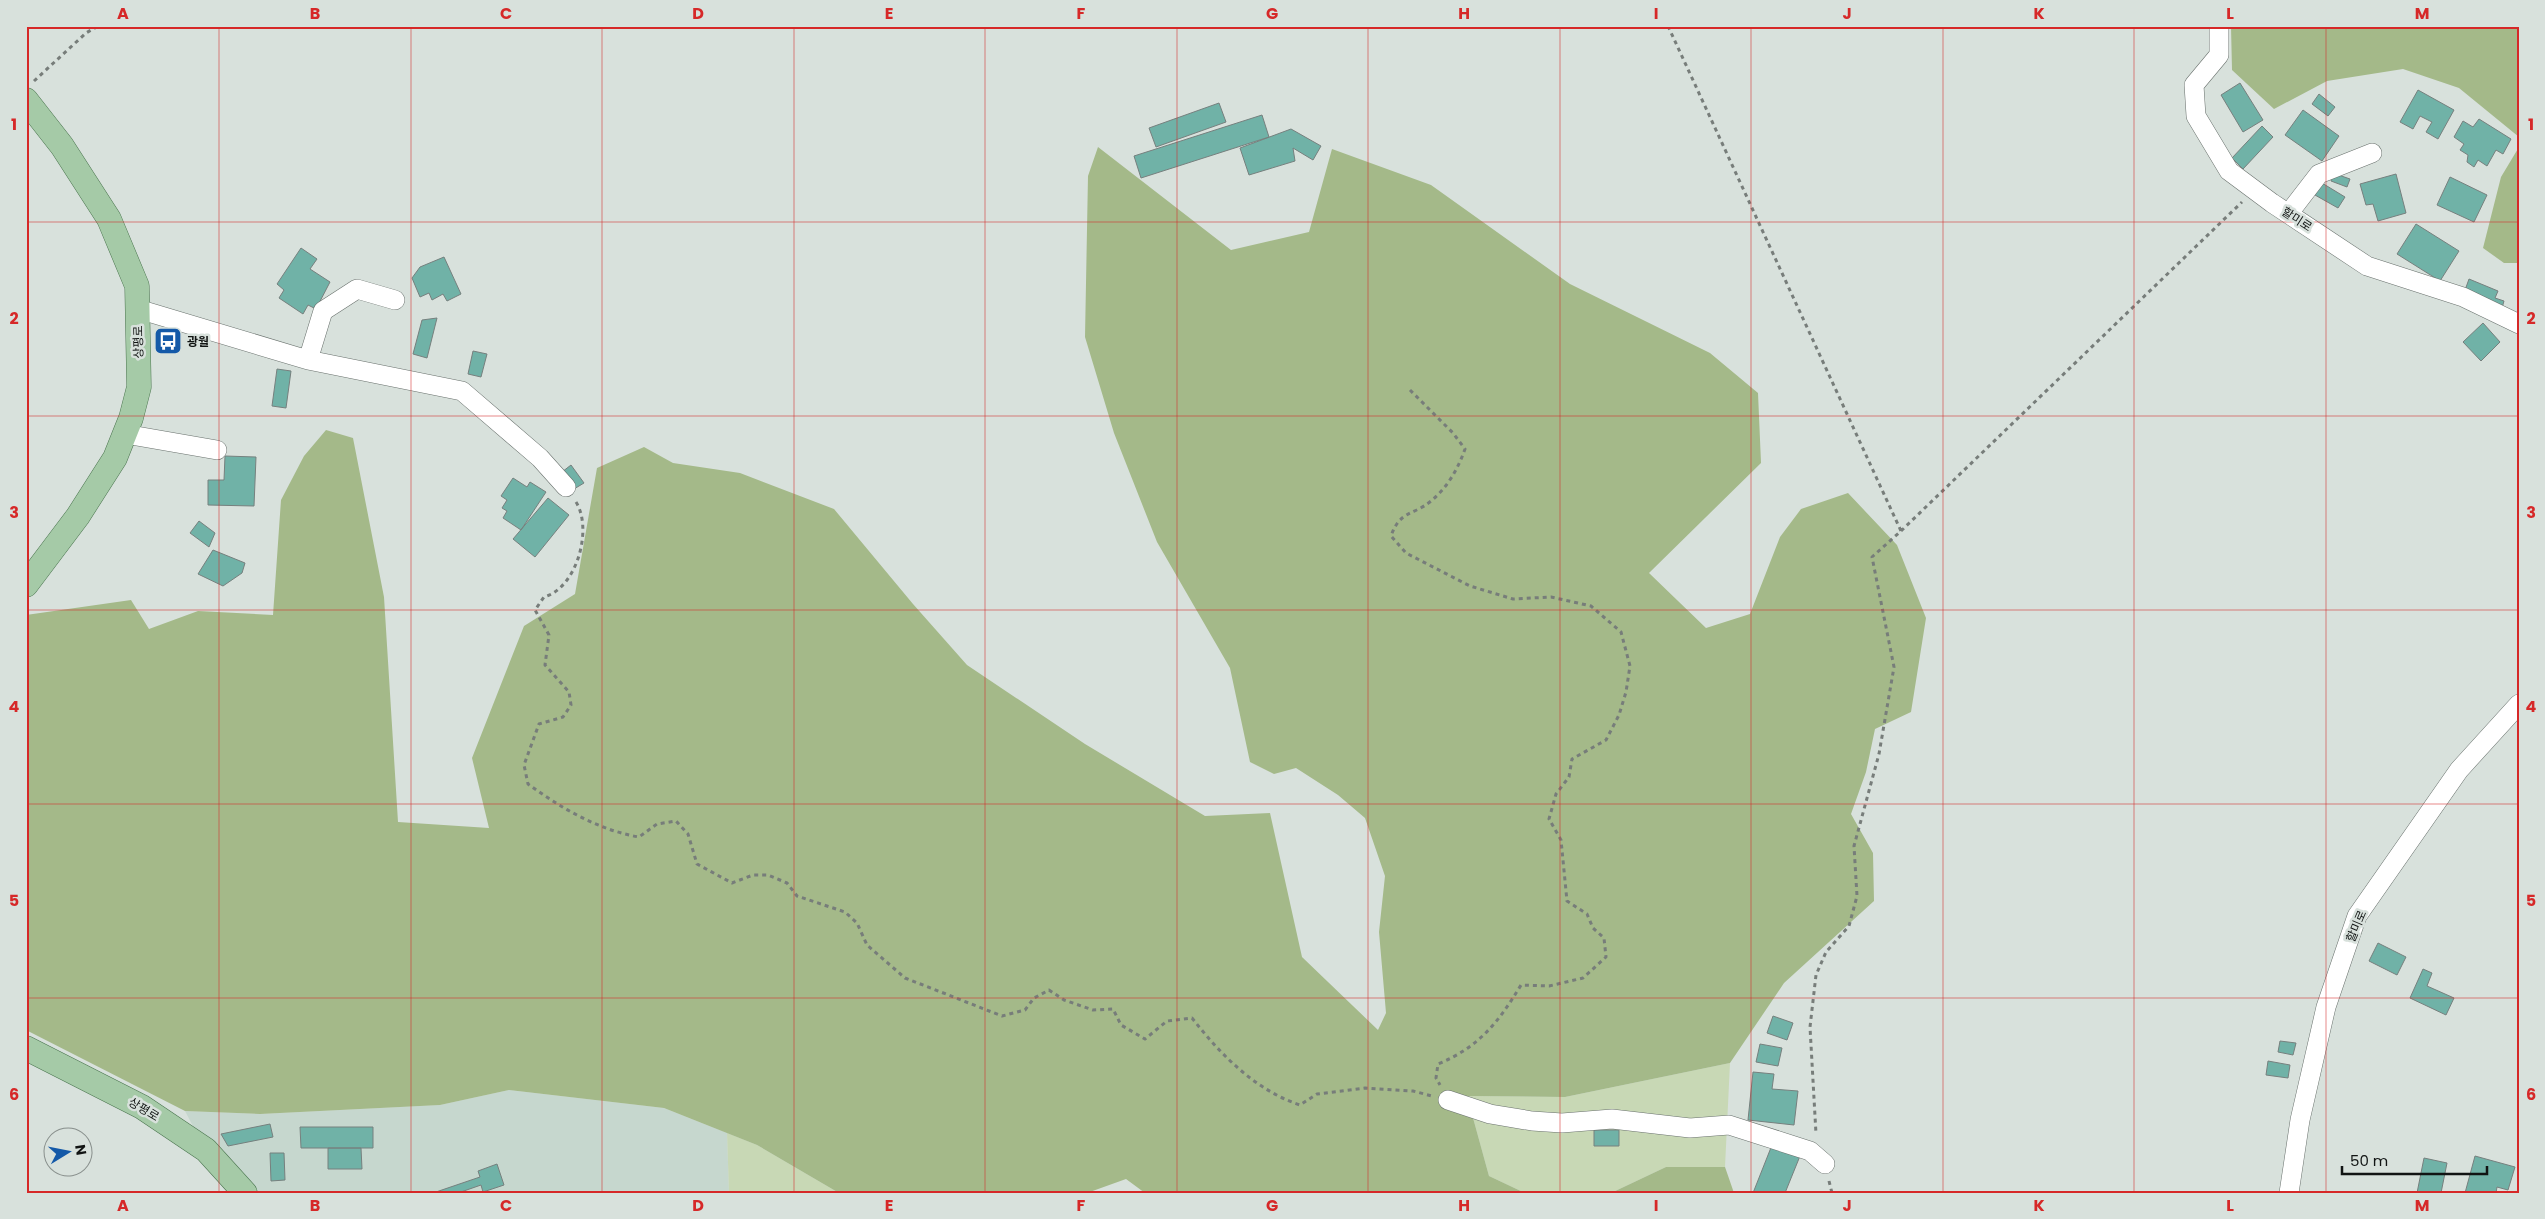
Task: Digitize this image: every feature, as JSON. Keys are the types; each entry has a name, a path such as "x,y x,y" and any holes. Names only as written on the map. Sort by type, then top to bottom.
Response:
{"main road":[{"name":"상평로","path":"26,585 78,516 115,458 125,434 139,387 137,286 109,219 62,146 30,91"},
{"name":"상평로","path":"26,1048 142,1107 206,1150 245,1193"}],"street":[{"name":"할미로","path":"2219,26 2219,55 2194,84 2196,116 2229,172 2367,266 2462,297 2519,324"},
{"path":"2289,213 2319,174 2372,153"},
{"path":"308,360 323,311 357,289 395,300"},
{"path":"138,309 308,360 462,391 540,458 566,487"},
{"path":"125,434 216,450"},
{"name":"할미로","path":"2290,1193 2300,1120 2326,1007 2357,916 2459,770 2519,704"},
{"path":"1448,1100 1490,1114 1562,1124 1612,1119 1690,1128 1729,1125 1810,1151 1825,1164"}],"path":[{"path":"30,91 86,33 98,26"},
{"path":"1668,26 1901,531"},
{"path":"1832,1193 1814,1129 1810,1027 1816,975 1826,952 1849,926 1857,896 1854,846 1879,754 1894,667 1872,557 2255,190"},
{"path":"1410,390 1453,433 1465,450 1456,474 1431,501 1408,513 1396,522 1391,536 1406,553 1470,586 1513,599 1551,598 1591,606 1621,632 1630,666 1626,692 1606,740 1572,759 1569,778 1556,794 1549,819 1561,840 1567,901 1587,914 1593,928 1604,938 1606,956 1583,978 1549,986 1521,985 1503,1015 1480,1040 1457,1056 1438,1064 1436,1078 1448,1100"},
{"path":"566,487 581,510 584,529 582,539 573,574 554,594 544,597 535,610 549,634 545,665 569,692 572,705 563,717 539,724 524,765 528,784 548,798 596,825 632,836 639,837 657,824 676,821 688,834 697,864 732,883 752,875 768,875 787,882 797,896 845,912 857,923 866,945 905,978 1002,1016 1025,1010 1034,998 1049,990 1064,1000 1093,1010 1113,1008 1121,1025 1145,1040 1167,1021 1192,1018 1217,1048 1250,1079 1283,1099 1300,1104 1317,1094 1365,1088 1413,1091 1448,1100"}],"shaded area":[{"path":"509,1090 664,1108 727,1133 729,1193 228,1193 185,1111 260,1114 440,1105"}],"green space":[{"path":"2231,26 2519,26 2519,137 2459,88 2403,69 2327,81 2274,109 2232,70"},
{"path":"1098,147 1231,250 1309,232 1332,149 1431,185 1570,284 1710,353 1758,393 1761,463 1649,573 1706,628 1750,614 1780,537 1801,509 1848,493 1897,545 1926,618 1911,712 1875,729 1866,772 1851,814 1873,853 1874,901 1784,983 1730,1063 1565,1097 1467,1096 1489,1176 1525,1193 1145,1193 1126,1179 1087,1193 839,1193 757,1145 664,1108 509,1090 440,1105 260,1114 185,1111 26,1030 26,615 131,600 149,629 198,611 273,615 281,500 304,456 326,430 353,438 384,597 398,822 489,828 472,758 524,626 575,594 597,468 644,447 673,463 740,473 834,509 913,604 967,665 1085,744 1205,816 1270,813 1302,957 1378,1030 1386,1013 1379,932 1385,876 1365,818 1338,795 1296,768 1274,774 1250,762 1230,668 1157,542 1114,433 1085,337 1088,176"},
{"path":"2519,147 2519,263 2504,263 2483,248 2501,177"},
{"path":"1730,1063 1725,1167 1666,1167 1611,1193 1525,1193 1489,1176 1467,1096 1565,1097"},
{"path":"727,1133 757,1145 839,1193 729,1193"},
{"path":"1666,1167 1725,1167 1734,1193 1611,1193"}],"building":[{"path":"2240,83 2263,120 2243,132 2221,95"},
{"path":"2418,90 2454,110 2438,139 2426,132 2432,122 2420,116 2413,129 2400,122"},
{"path":"2319,94 2335,107 2328,116 2312,104"},
{"path":"1219,103 1226,122 1156,147 1149,128"},
{"path":"2303,110 2339,136 2322,161 2285,135"},
{"path":"1262,115 1269,137 1141,178 1134,156"},
{"path":"2479,119 2511,139 2503,154 2496,150 2487,166 2478,160 2474,167 2467,162 2468,155 2460,150 2464,144 2454,137 2463,121 2473,127"},
{"path":"2262,126 2273,137 2243,169 2232,158"},
{"path":"1291,129 1321,146 1313,160 1293,148 1295,161 1249,175 1240,148"},
{"path":"2333,173 2350,179 2347,187 2331,181"},
{"path":"2396,174 2406,213 2378,221 2373,204 2366,205 2360,184"},
{"path":"2450,177 2487,195 2474,222 2437,205"},
{"path":"2322,183 2345,197 2338,208 2315,195"},
{"path":"2416,224 2459,251 2440,281 2397,254"},
{"path":"301,248 317,259 310,269 330,282 316,309 308,305 303,314 279,298 284,290 277,284"},
{"path":"444,257 461,294 447,301 443,294 432,300 429,293 420,297 412,278 420,267"},
{"path":"2469,279 2498,291 2495,298 2504,301 2502,308 2464,293"},
{"path":"437,318 427,358 413,354 422,320"},
{"path":"2483,323 2500,342 2481,361 2463,342"},
{"path":"473,351 487,354 481,377 468,374"},
{"path":"277,369 291,371 286,408 272,406"},
{"path":"225,456 256,457 254,506 208,505 208,480 224,480"},
{"path":"571,465 584,483 574,489 562,472"},
{"path":"513,478 527,487 530,482 546,492 521,530 503,518 507,511 502,508 507,500 501,496"},
{"path":"548,498 569,515 535,557 513,539"},
{"path":"199,521 215,533 209,547 190,533"},
{"path":"213,550 245,563 242,573 223,586 198,574"},
{"path":"2378,943 2406,957 2397,975 2369,961"},
{"path":"2423,969 2432,973 2427,986 2454,998 2446,1015 2410,998"},
{"path":"1773,1016 1793,1023 1787,1040 1767,1033"},
{"path":"2280,1041 2296,1043 2293,1055 2278,1052"},
{"path":"1760,1044 1782,1048 1778,1066 1756,1062"},
{"path":"2268,1061 2290,1065 2288,1078 2266,1075"},
{"path":"1753,1072 1774,1074 1772,1089 1798,1091 1794,1125 1748,1120"},
{"path":"270,1124 273,1137 228,1146 221,1134"},
{"path":"300,1127 373,1127 373,1148 301,1148"},
{"path":"1594,1130 1619,1130 1619,1146 1594,1146"},
{"path":"1772,1145 1800,1156 1785,1193 1753,1193"},
{"path":"328,1148 361,1148 362,1169 328,1169"},
{"path":"270,1153 284,1153 285,1180 271,1181"},
{"path":"2475,1156 2515,1167 2508,1190 2497,1187 2496,1193 2465,1193"},
{"path":"2424,1158 2447,1163 2441,1193 2417,1193"},
{"path":"497,1164 504,1185 483,1192 481,1185 458,1193 433,1193 480,1177 478,1171"}],"place":[{"name":"광월","path":"168,341"}]}
